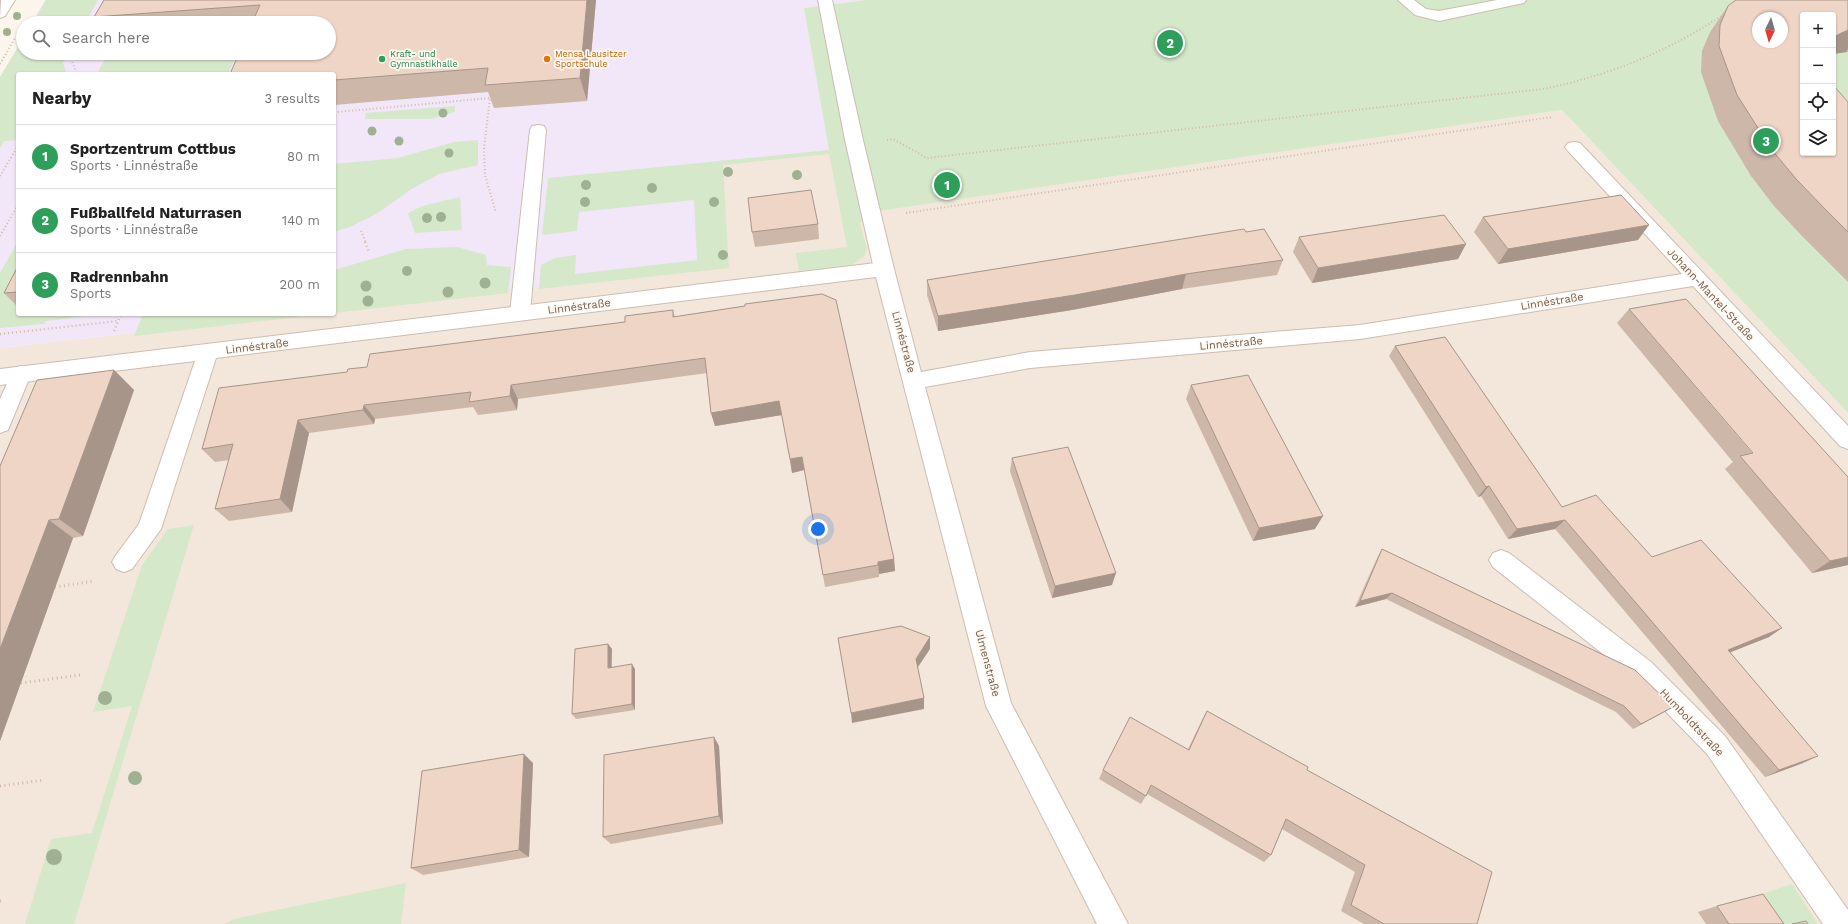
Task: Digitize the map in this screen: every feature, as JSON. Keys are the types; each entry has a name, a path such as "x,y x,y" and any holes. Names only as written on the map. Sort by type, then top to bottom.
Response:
{"street":[{"path":"0,13 8,0"},
{"path":"825,0 854,140 884,269"},
{"path":"1405,0 1415,10 1427,15 1439,16 1519,0"},
{"path":"520,314 538,130"},
{"name":"Johann-Mantel-Straße","path":"1574,147 1848,440"},
{"name":"Linnéstraße","path":"0,377 884,269 914,381 1030,360 1360,332 1696,279"},
{"path":"124,562 149,529 208,352"},
{"path":"0,424 21,374"},
{"name":"Ulmenstraße","path":"914,381 1000,706 1113,924"},
{"name":"Humboldtstraße","path":"1501,560 1642,670 1716,745 1812,881 1840,924"}],"path":[{"path":"96,16 99,12"},
{"path":"893,139 927,158 1543,89 1568,85 1611,73 1696,34 1724,14"},
{"path":"0,64 16,37"},
{"path":"71,60 76,72"},
{"path":"338,112 490,98 490,101 496,101"},
{"path":"490,101 484,148 485,175 497,218"},
{"path":"904,213 1552,117"},
{"path":"0,176 16,149"},
{"path":"0,236 16,208"},
{"path":"361,230 369,252"},
{"path":"0,334 118,321"},
{"path":"55,587 98,580"},
{"path":"21,683 80,674"},
{"path":"0,786 44,780"}],"shaded area":[{"path":"45,0 866,0 804,8 830,153 722,164 729,265 336,310 336,72 16,72 16,316 282,316 0,348 0,77 16,50 16,60 336,60 336,16 36,16"},
{"path":"1562,110 1848,413 1848,924 0,924 0,348 282,316 336,316 336,309 722,164 830,153 842,216"}],"green space":[{"path":"46,0 98,0 89,16 36,16"},
{"path":"866,0 1848,0 1848,413 1562,110 865,213 864,220 860,223 867,248 864,257 851,265 799,271 796,253 847,247 829,154 723,165 729,268 539,289 541,265 555,258 576,255 575,274 697,260 694,200 579,212 577,231 542,235 548,178 829,150 804,8"},
{"path":"16,51 16,60 65,60 63,63 66,72 16,72 16,140 4,141 0,148 0,77"},
{"path":"104,60 234,60 229,72 98,72"},
{"path":"455,106 455,112 431,119 365,119 366,113"},
{"path":"478,140 478,165 439,174 410,190 378,213 350,227 336,231 336,164 398,158 454,142"},
{"path":"460,197 462,230 415,233 408,213 422,206"},
{"path":"16,245 16,316 88,316 46,321 44,324 0,328 0,273"},
{"path":"457,247 486,255 487,265 511,267 508,293 336,313 336,269 406,249"},
{"path":"142,316 305,316 134,336"},
{"path":"194,525 74,924 25,924 51,839 92,833 132,706 93,712 142,565 168,529"},
{"path":"406,883 401,924 224,924 234,919"},
{"path":"1792,884 1818,924 1760,924 1743,900"}],"building":[{"path":"104,0 587,0 580,78 485,85 488,68 336,80 336,72 231,72 236,60 336,60 336,16 255,16 260,5 95,16"},
{"path":"1736,0 1848,0 1848,30 1836,36 1836,12 1800,12 1800,156 1836,156 1836,88 1848,102 1848,232 1797,180 1772,150 1737,95 1719,46 1720,25 1728,6"},
{"path":"811,190 818,224 752,232 748,198"},
{"path":"1621,195 1649,225 1508,249 1483,217"},
{"path":"1444,215 1466,244 1318,268 1299,237"},
{"path":"1244,229 1246,232 1264,229 1283,260 1186,274 1075,295 938,316 927,280"},
{"path":"16,270 16,292 4,293"},
{"path":"822,294 836,300 894,559 878,562 878,565 823,575 802,457 790,459 779,401 711,413 705,358 511,385 510,396 469,402 471,392 364,405 363,410 298,420 280,499 215,509 233,444 202,449 219,388 347,372 348,369 367,367 370,354 625,322 625,316 673,310 673,317 745,306 745,304"},
{"path":"1686,299 1848,477 1848,557 1830,561 1740,456 1753,453 1629,309"},
{"path":"1445,337 1562,507 1596,495 1652,557 1701,540 1782,628 1728,650 1818,756 1779,770 1565,520 1517,529 1489,486 1486,487 1395,346"},
{"path":"114,370 59,519 49,520 0,649 0,466 37,380"},
{"path":"1248,375 1323,516 1259,528 1191,385"},
{"path":"1068,447 1116,573 1055,586 1012,458"},
{"path":"1382,549 1635,670 1673,707 1641,724 1624,706 1392,593 1360,601"},
{"path":"901,626 930,637 916,659 924,698 851,713 838,638"},
{"path":"608,644 608,668 632,664 632,704 572,714 575,649"},
{"path":"1207,711 1308,767 1307,770 1492,872 1477,924 1384,924 1351,905 1365,865 1286,819 1271,855 1151,785 1146,796 1103,770 1130,717 1189,750"},
{"path":"714,737 719,816 603,837 604,755"},
{"path":"524,754 519,850 411,868 422,771"},
{"path":"1763,894 1784,924 1729,924 1717,906"},
{"path":"1806,921 1808,924 1792,924"}],"place":[{"name":"Fußballfeld Naturrasen","path":"1170,43"},
{"name":"Kraft- und Gymnastikhalle","path":"382,59"},
{"name":"Mensa Lausitzer Sportschule","path":"547,59"},
{"name":"Radrennbahn","path":"1766,141"},
{"name":"Sportzentrum Cottbus","path":"947,185"}]}
